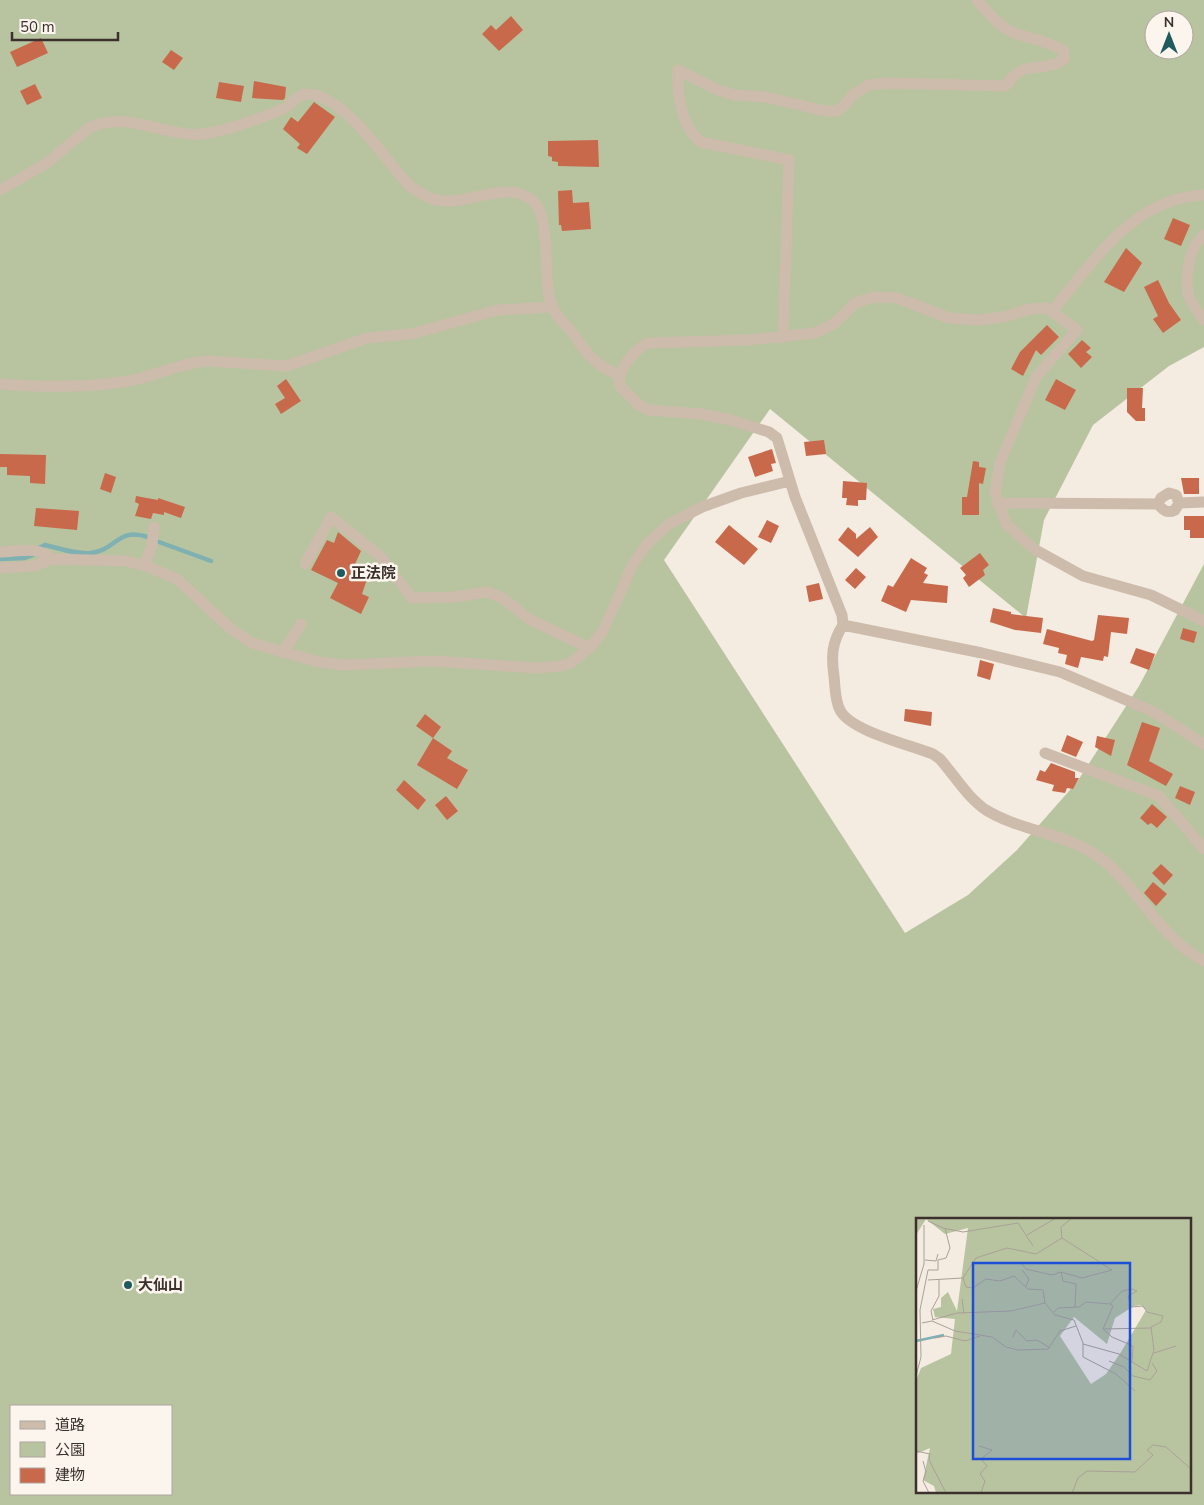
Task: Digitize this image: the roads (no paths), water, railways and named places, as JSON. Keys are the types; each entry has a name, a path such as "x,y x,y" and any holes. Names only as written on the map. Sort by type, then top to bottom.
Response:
{"street":[{"path":"783,338 789,160 700,142 690,134 684,120 678,70 718,90 735,95 766,97 825,111 836,111 844,106 854,94 870,85 888,83 1005,86 1016,73 1056,66 1064,60 1064,51 1052,43 1011,31 1000,25 976,0"},
{"path":"0,190 28,176 90,127 99,123 115,120 171,130 208,134 286,107 300,96 311,94 335,104 406,182 422,194 436,200 452,202 501,192 523,196 533,201 540,212 552,307 592,359 604,370 620,375"},
{"path":"1053,310 1115,236 1128,224 1162,204 1192,196 1204,195"},
{"path":"1204,235 1193,248 1188,271 1188,293 1193,306 1204,320"},
{"path":"1204,621 1151,595 1083,576 1064,567 1018,536 1006,524 997,503 995,492 1000,463 1036,376 1077,330 1053,310 1038,307 1004,317 978,320 949,318 896,298 874,297 855,303 834,323 815,333 783,338 648,343 640,348 620,375 620,386 639,405 649,410 702,414 769,432 777,438 790,481 838,603 843,625 835,637 832,652 839,710 846,720 933,754 940,759 971,798 986,809 1011,822 1076,845 1096,855 1124,882 1170,937 1188,952 1204,961"},
{"path":"0,384 63,386 124,382 195,362 208,361 287,366 367,338 411,334 498,310 552,307"},
{"path":"0,568 34,566 52,559 126,561 144,566 177,579 240,636 252,643 319,662 343,665 434,661 536,668 560,666 571,663 590,648 603,631 633,564 646,545 668,524 702,507 741,493 790,481"},
{"path":"997,503 1158,504 1164,511 1168,512 1175,510 1179,503 1204,502"},
{"path":"305,564 331,517 380,556 412,598 455,597 487,592 504,598 528,619 590,648"},
{"path":"144,566 152,545 154,527"},
{"path":"0,552 28,549 44,551 52,559"},
{"path":"283,652 301,624"},
{"path":"843,625 982,652 1060,672 1152,712 1204,744"},
{"path":"1045,753 1159,796 1204,848"}],"waterway":[{"path":"39,548 45,545 74,552 91,553 107,548 123,537 130,535 148,537"},
{"path":"159,542 211,561"},
{"path":"0,559 25,558 33,555"}],"place":[{"name":"正法院","path":"341,573"},
{"name":"大仙山","path":"128,1285"}]}
